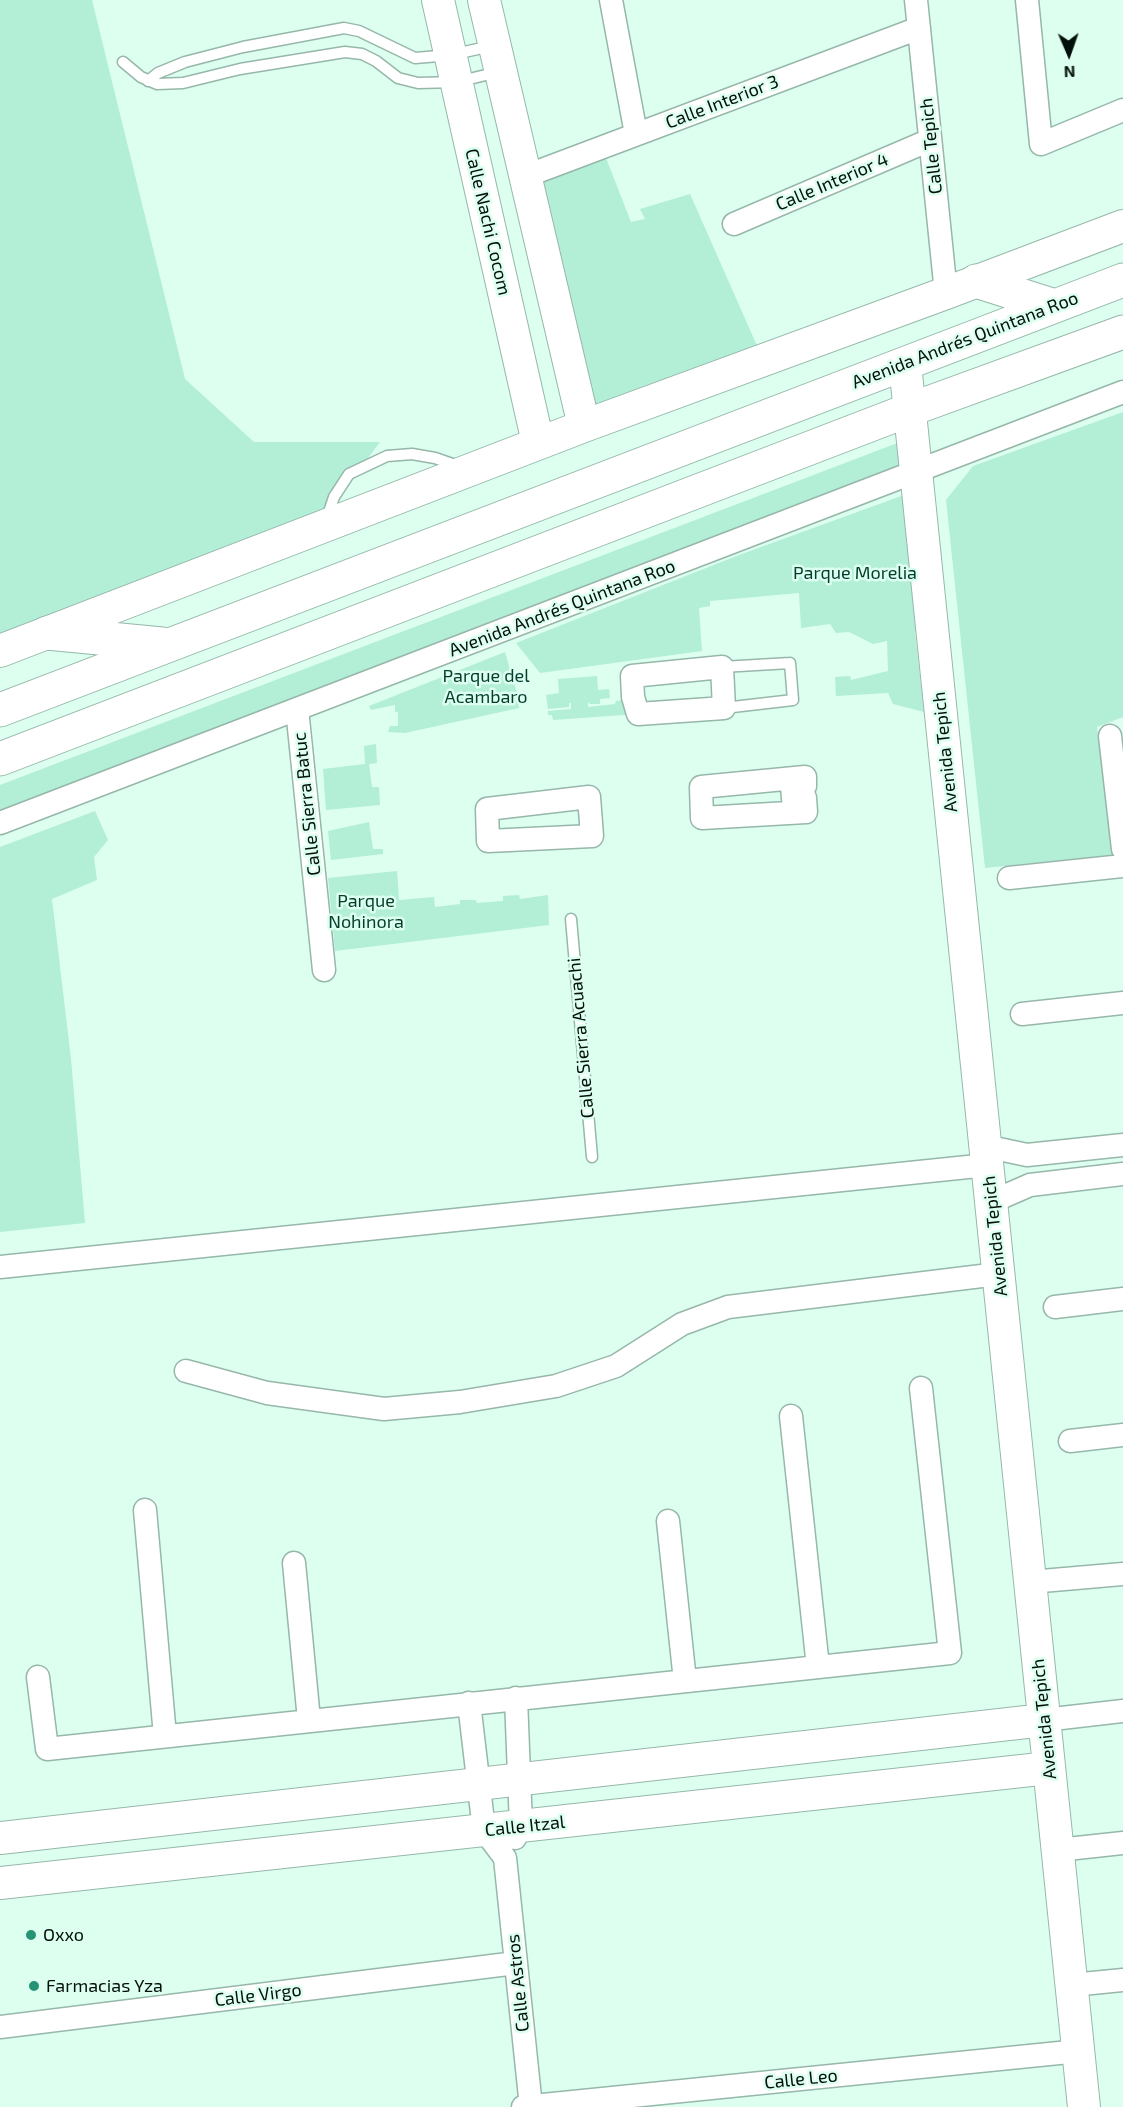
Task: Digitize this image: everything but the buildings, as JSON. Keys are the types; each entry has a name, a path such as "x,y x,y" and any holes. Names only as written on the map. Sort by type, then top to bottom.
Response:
{"main road":[{"name":"Avenida Andrés Quintana Roo","path":"0,710 1123,280"},
{"path":"976,281 1055,306"},
{"path":"0,759 909,410 1123,332"},
{"path":"47,633 170,645"}],"street":[{"name":"Calle Nachi Cocom","path":"438,0 538,443"},
{"path":"484,0 584,426"},
{"path":"611,0 636,134"},
{"name":"Calle Tepich","path":"916,0 946,293"},
{"path":"1027,0 1041,144 1123,110"},
{"name":"Calle Interior 3","path":"526,176 919,27"},
{"name":"Calle Interior 4","path":"734,224 930,140"},
{"path":"0,651 538,443 1123,226"},
{"name":"Avenida Tepich","path":"905,364 1084,2107"},
{"name":"Avenida Andrés Quintana Roo","path":"0,823 1123,392"},
{"path":"722,667 632,676 633,697 638,714 724,708"},
{"name":"Calle Sierra Batuc","path":"297,709 324,970"},
{"path":"1110,736 1123,849"},
{"path":"805,777 805,786 792,786 793,799 805,798 806,812 702,818 701,787 805,777"},
{"path":"1009,878 1123,866"},
{"path":"1022,1014 1123,1003"},
{"path":"0,1267 986,1156 1027,1155 1123,1145"},
{"path":"991,1202 1030,1185 1123,1174"},
{"path":"186,1371 267,1393 384,1409 460,1402 556,1386 615,1366 682,1324 728,1307 998,1274"},
{"path":"1055,1306 1123,1299"},
{"path":"38,1677 47,1749 950,1653 921,1388"},
{"path":"791,1416 819,1666"},
{"path":"1070,1441 1123,1436"},
{"path":"146,1510 165,1736"},
{"path":"668,1521 685,1681"},
{"path":"294,1563 309,1720"},
{"path":"1030,1582 1123,1574"},
{"path":"469,1703 484,1830 505,1858 521,1826 516,1698"},
{"path":"0,1838 1123,1711"},
{"name":"Calle Itzal","path":"0,1883 1049,1768"},
{"path":"1058,1850 1123,1843"},
{"name":"Calle Astros","path":"505,1858 528,2107"},
{"name":"Calle Virgo","path":"0,2027 516,1963"},
{"path":"1072,1985 1123,1980"},
{"name":"Calle Leo","path":"528,2107 1078,2051"}],"lane":[{"path":"148,81 158,73 185,62 243,47 344,28 359,31 415,58 454,69 498,58"},
{"path":"376,62 387,45"},
{"path":"123,62 141,77 156,84 183,83 240,69 345,52 362,54 398,78 418,83 454,69 498,58"},
{"path":"324,526 334,497 349,474 387,456 412,454 435,458 470,470"},
{"path":"790,663 793,700 724,708 722,667 790,663"},
{"name":"Calle Sierra Acuachi","path":"571,919 592,1157"}],"green space":[{"path":"0,0 92,0 185,379 254,442 380,442 330,509 0,638"},
{"path":"606,158 631,222 645,219 640,209 690,194 762,357 596,417 538,181"},
{"path":"1123,412 1123,717 1097,727 1112,855 985,868 946,500 973,466"},
{"path":"900,442 904,469 0,816 0,785"},
{"name":"Parque Morelia","path":"904,495 924,712 893,704 888,693 836,696 835,677 850,676 851,680 888,671 887,641 873,644 849,632 836,633 830,624 801,628 799,593 710,601 710,606 699,608 702,651 540,673 516,643 739,555"},
{"name":"Parque del Acambaro","path":"505,652 519,708 405,733 388,732 390,726 398,726 398,712 395,712 395,705 371,710 369,706"},
{"path":"597,676 598,690 609,689 610,698 600,699 600,704 588,702 588,707 615,704 616,701 624,700 638,714 553,720 552,715 548,715 548,711 571,709 571,703 569,703 569,707 548,709 546,695 559,693 558,679"},
{"path":"376,744 377,763 369,764 372,787 379,787 380,805 326,810 323,769 365,764 364,746"},
{"path":"95,811 108,840 94,857 97,880 52,899 71,1059 85,1223 0,1232 0,847"},
{"path":"369,822 373,849 383,849 383,854 331,860 328,831"},
{"name":"Parque Nohinora","path":"397,871 399,900 434,897 435,907 460,904 460,900 476,900 477,903 503,901 503,896 519,895 520,899 548,895 549,925 335,951 328,878"}],"place":[{"name":"Oxxo","path":"31,1935"},
{"name":"Farmacias Yza","path":"34,1986"}]}
